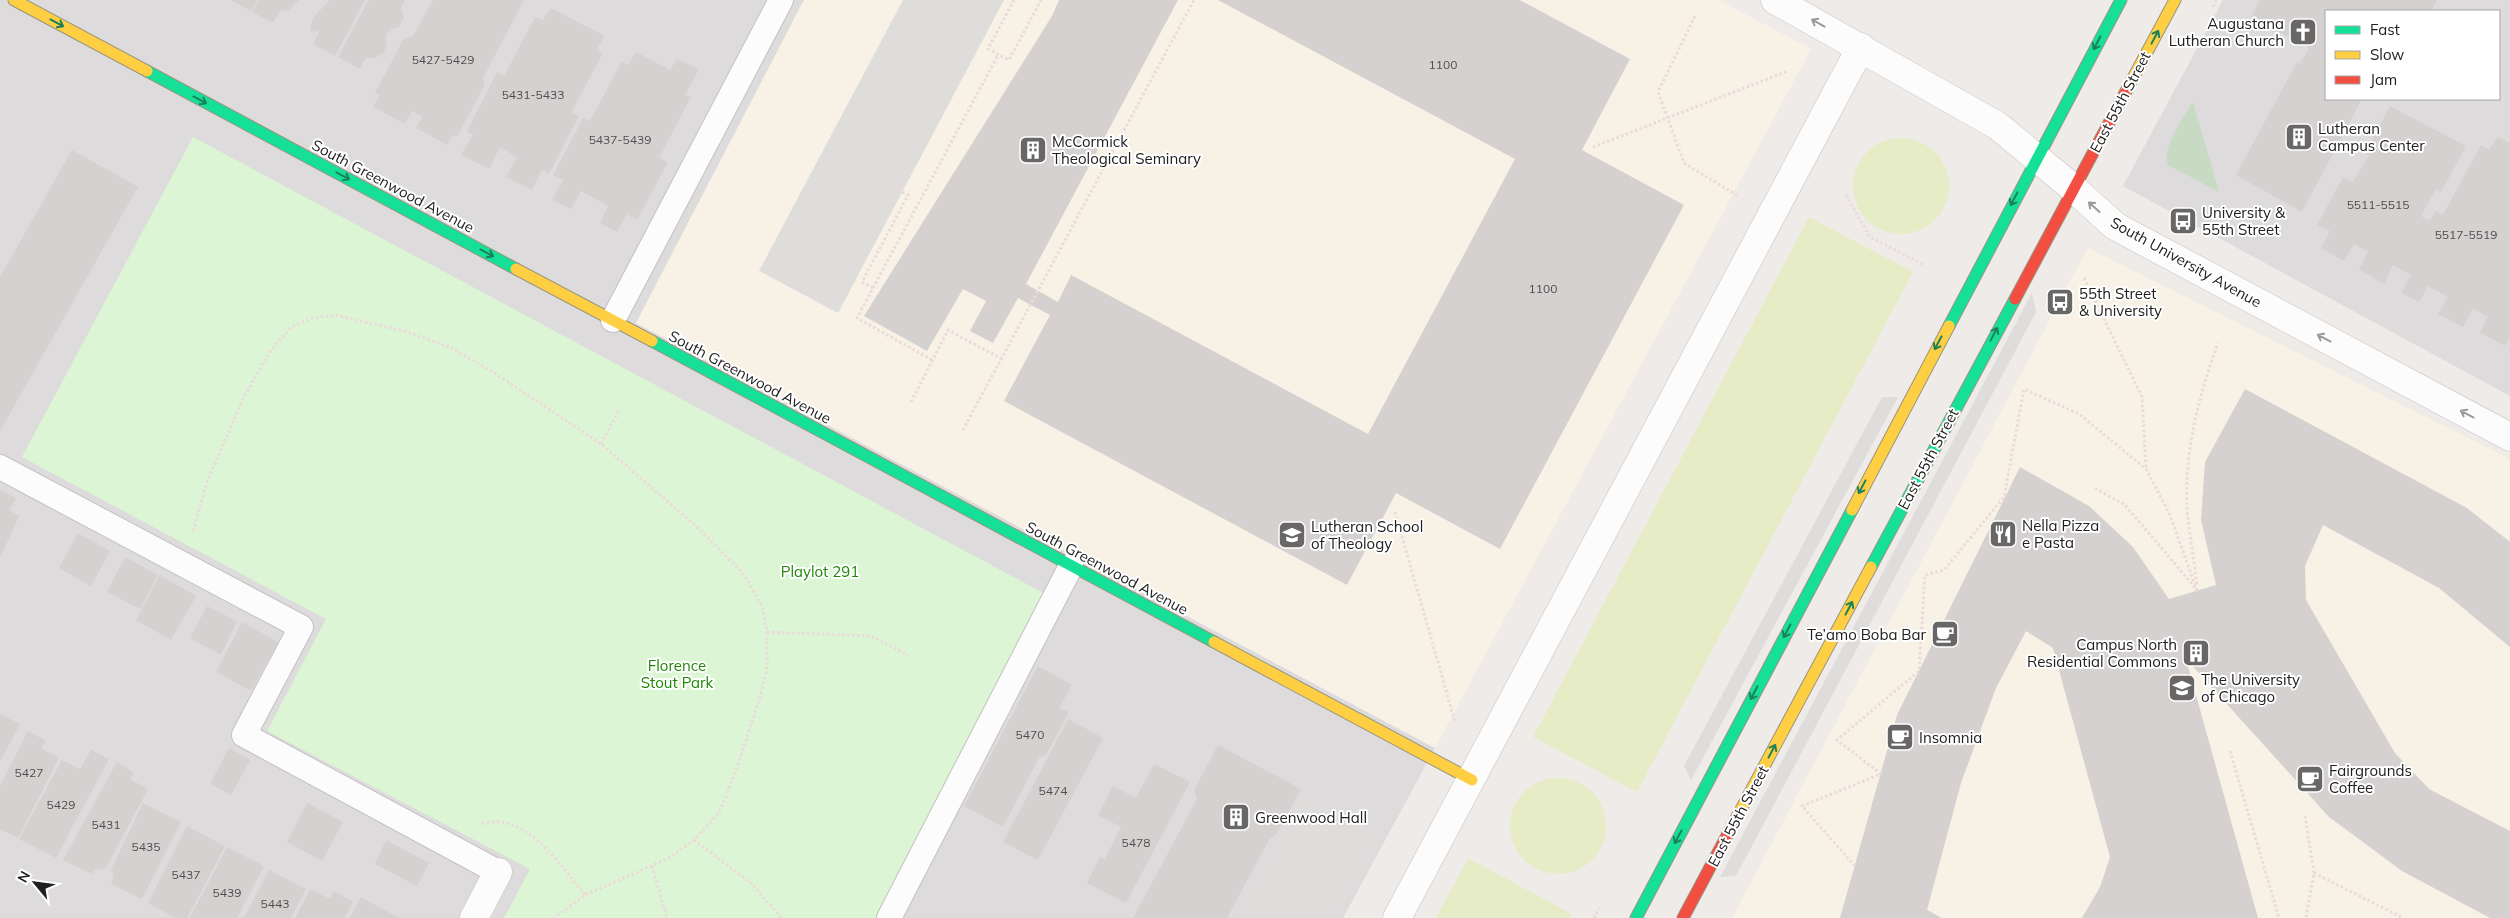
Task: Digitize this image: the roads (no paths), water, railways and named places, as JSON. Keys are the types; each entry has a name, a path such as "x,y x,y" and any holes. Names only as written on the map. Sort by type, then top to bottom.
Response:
{"street":[{"name":"South Greenwood Avenue","path":"14,0 1472,780"},
{"name":"South University Avenue","path":"1775,0 1998,126 2036,156 2115,226 2510,437"},
{"path":"1636,918 2036,156 2121,0"},
{"name":"East 55th Street","path":"1684,918 2175,0"},
{"path":"1397,918 1861,47"},
{"path":"474,918 498,872"}],"lane":[{"path":"612,320 782,0"},
{"path":"0,467 301,627 244,736 498,872"},
{"path":"889,918 1071,566"}],"place":[{"name":"Augustana Lutheran Church","path":"2303,32"},
{"name":"Lutheran Campus Center","path":"2299,137"},
{"name":"McCormick Theological Seminary","path":"1033,150"},
{"name":"University & 55th Street","path":"2183,221"},
{"name":"55th Street & University","path":"2060,302"},
{"name":"Nella Pizza e Pasta","path":"2003,534"},
{"name":"Lutheran School of Theology","path":"1292,535"},
{"name":"Te’amo Boba Bar","path":"1945,634"},
{"name":"Campus North Residential Commons","path":"2196,653"},
{"name":"The University of Chicago","path":"2182,688"},
{"name":"Insomnia","path":"1900,737"},
{"name":"Fairgrounds Coffee","path":"2310,779"},
{"name":"Greenwood Hall","path":"1236,817"}],"park label":[{"name":"Playlot 291","path":"820,571"},
{"name":"Florence Stout Park","path":"677,674"}]}
